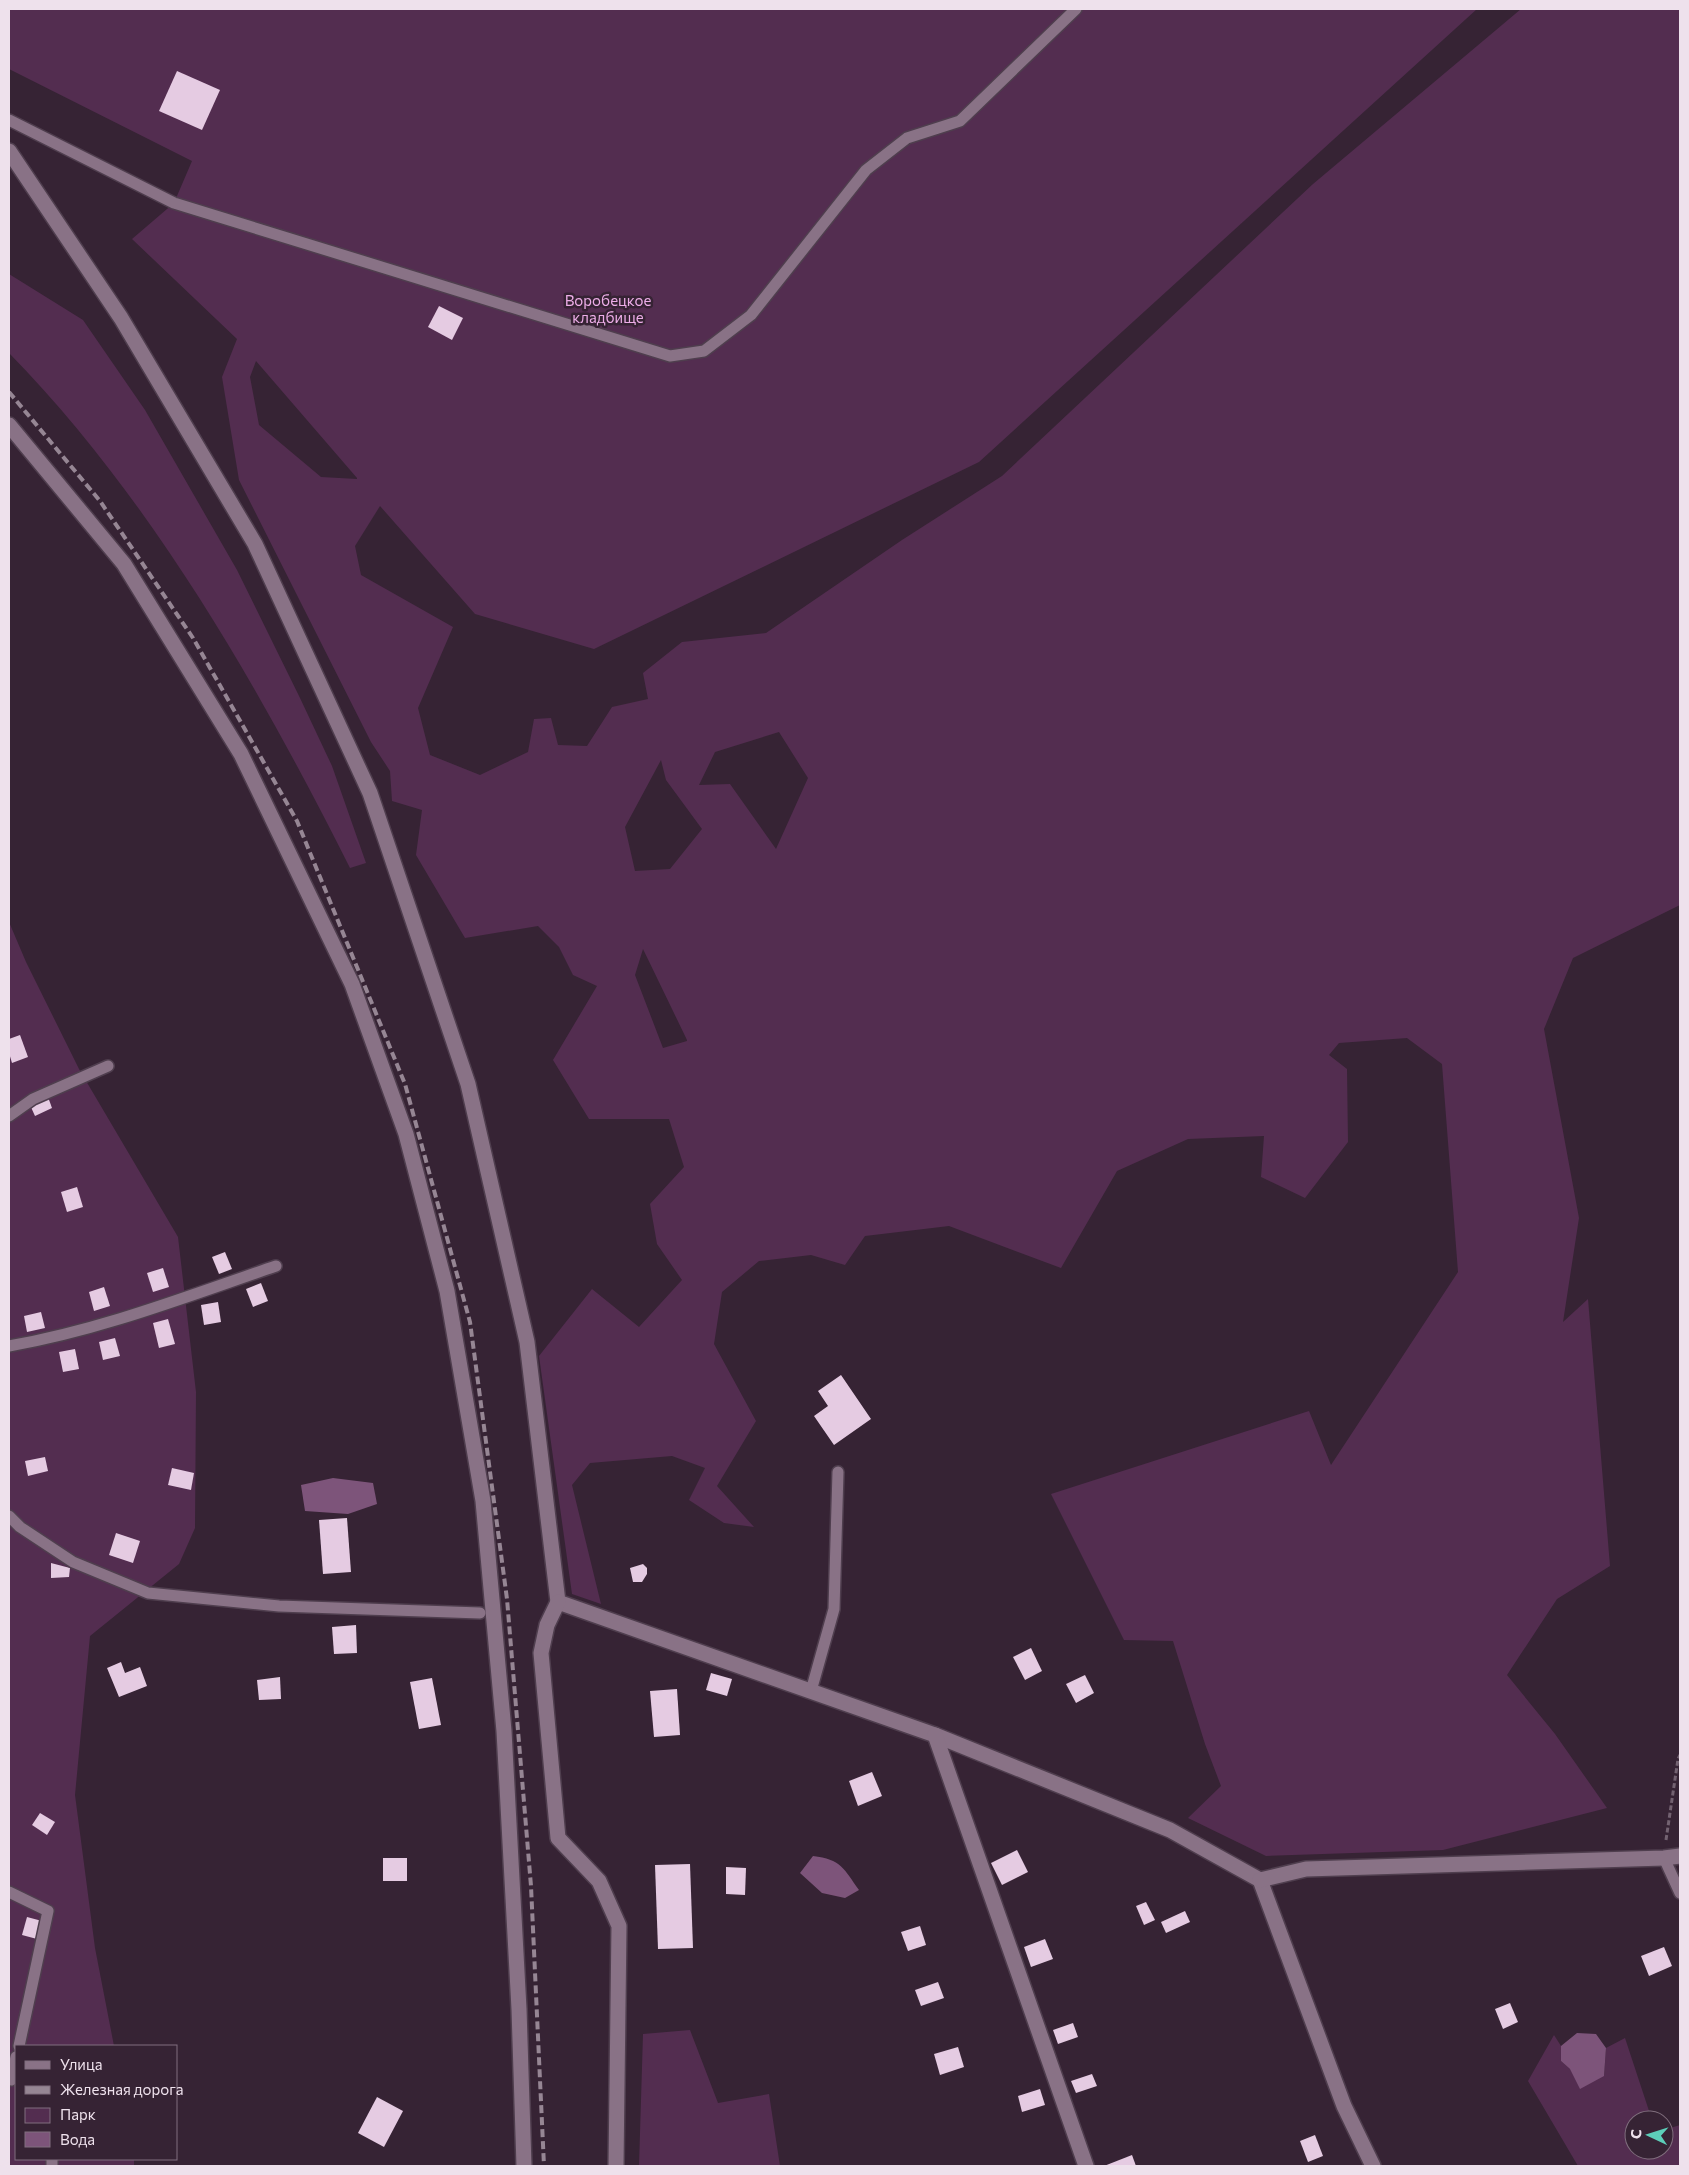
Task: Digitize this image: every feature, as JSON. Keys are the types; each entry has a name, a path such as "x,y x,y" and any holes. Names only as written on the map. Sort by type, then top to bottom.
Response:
{"street":[{"path":"9,151 121,318 255,544 370,793 470,1094 527,1342 558,1602 547,1625 541,1653 558,1838 598,1881 619,1926 616,2166"},
{"path":"9,425 124,564 241,754 352,984 406,1134 447,1291 483,1501 504,1731 520,2009 524,2166"},
{"path":"558,1602 934,1735 1170,1830 1260,1880 1344,2106 1373,2166"},
{"path":"934,1735 1086,2166"},
{"path":"1260,1880 1306,1869 1680,1856"}],"lane":[{"path":"9,120 174,203 670,356 704,351 751,314 866,170 907,138 960,122 1076,9"},
{"path":"9,1116 33,1099 108,1066"},
{"path":"9,1346 55,1338 148,1310 276,1266"},
{"path":"811,1691 834,1609 838,1472"},
{"path":"9,1516 20,1527 73,1562 148,1593 279,1606 480,1613"},
{"path":"1664,1858 1680,1893"},
{"path":"9,1892 48,1911 19,2045"},
{"path":"12,2082 15,2063"}],"path":[{"path":"1664,1858 1680,1755"}],"green space":[{"name":"Воробецкое кладбище","path":"9,9 1477,9 979,462 594,649 475,614 380,506 355,546 361,575 453,627 418,708 430,755 480,775 528,752 534,719 551,718 558,745 587,746 612,707 648,699 643,673 682,642 766,633 902,540 1002,476 1313,184 1521,9 1680,9 1680,905 1573,958 1544,1029 1579,1218 1563,1322 1588,1299 1610,1566 1557,1599 1507,1675 1555,1734 1607,1808 1443,1850 1266,1856 1188,1818 1221,1786 1205,1744 1173,1641 1124,1640 1051,1494 1309,1411 1331,1465 1458,1272 1442,1064 1407,1038 1339,1043 1329,1055 1347,1069 1348,1142 1305,1198 1261,1177 1264,1136 1188,1139 1117,1171 1061,1268 949,1226 865,1236 845,1265 811,1255 759,1261 722,1292 714,1344 756,1421 717,1486 754,1527 724,1523 689,1500 705,1468 672,1456 590,1463 572,1485 601,1604 572,1594 539,1356 592,1289 639,1327 682,1280 657,1244 650,1204 684,1167 669,1119 589,1119 553,1060 597,986 573,975 559,947 538,926 465,938 416,855 422,810 392,801 390,771 371,742 239,480 222,377 237,339 132,239 174,203 192,161 9,69","holes":["256,361 357,479 321,477 259,425 250,377","779,732 808,778 776,849 730,784 699,785 715,752","661,760 666,780 702,829 670,869 635,871 625,827","643,949 687,1041 663,1048 635,975"]},
{"path":"9,274 83,320 145,410 237,570 300,698 332,766 366,863 350,868 240,664 199,597 155,532 109,469 61,409 9,353"},
{"path":"9,922 26,962 79,1069 178,1237 196,1392 195,1528 179,1564 90,1636 75,1795 95,1948 114,2045 15,2045 15,2160 134,2160 134,2166 9,2166"},
{"path":"690,2030 718,2103 769,2094 780,2166 639,2166 643,2034"},
{"path":"1554,2035 1561,2046 1561,2061 1570,2069 1604,2076 1606,2048 1625,2038 1649,2110 1624,2110 1624,2160 1674,2160 1674,2127 1680,2125 1680,2166 1578,2166 1528,2081"}],"water":[{"path":"333,1478 373,1483 377,1504 348,1514 305,1511 301,1485"},
{"path":"813,1856 822,1857 841,1866 859,1890 845,1898 822,1893 800,1873"},
{"path":"1577,2033 1596,2034 1606,2048 1604,2076 1580,2089 1570,2069 1561,2061 1561,2046"}],"building":[{"path":"177,71 220,90 202,130 159,111"},
{"path":"439,306 463,318 452,340 428,327"},
{"path":"20,1035 28,1057 12,1063 9,1053 9,1039"},
{"path":"48,1097 52,1108 35,1116 30,1105"},
{"path":"77,1187 83,1207 67,1212 61,1192"},
{"path":"225,1252 232,1269 219,1274 212,1257"},
{"path":"163,1268 169,1287 153,1292 147,1273"},
{"path":"261,1283 268,1301 253,1307 246,1289"},
{"path":"104,1287 110,1306 94,1311 89,1292"},
{"path":"218,1302 221,1322 204,1325 201,1305"},
{"path":"41,1312 45,1328 27,1332 24,1316"},
{"path":"168,1319 175,1344 159,1348 153,1323"},
{"path":"115,1338 120,1356 103,1360 99,1342"},
{"path":"75,1349 79,1369 63,1372 59,1352"},
{"path":"841,1375 871,1419 834,1445 814,1416 828,1406 818,1391"},
{"path":"45,1457 48,1471 28,1476 25,1461"},
{"path":"172,1468 194,1473 191,1490 168,1485"},
{"path":"347,1518 351,1572 323,1574 319,1520"},
{"path":"116,1533 140,1541 133,1563 109,1555"},
{"path":"51,1563 70,1568 69,1577 51,1578"},
{"path":"643,1564 647,1568 647,1574 642,1582 633,1582 630,1568"},
{"path":"356,1625 357,1653 334,1654 332,1627"},
{"path":"1031,1648 1042,1671 1025,1680 1013,1657"},
{"path":"121,1662 125,1673 140,1667 147,1686 119,1697 107,1668"},
{"path":"711,1673 732,1679 727,1696 706,1690"},
{"path":"1085,1675 1094,1693 1076,1703 1066,1684"},
{"path":"280,1677 281,1699 259,1700 257,1680"},
{"path":"432,1678 441,1725 419,1729 410,1682"},
{"path":"677,1689 680,1735 654,1737 650,1691"},
{"path":"872,1772 882,1796 858,1806 849,1781"},
{"path":"40,1813 55,1822 47,1835 32,1825"},
{"path":"1017,1850 1028,1872 1002,1885 991,1863"},
{"path":"383,1858 407,1858 407,1881 383,1881"},
{"path":"690,1864 693,1948 658,1949 655,1865"},
{"path":"726,1867 746,1868 745,1895 726,1894"},
{"path":"1146,1902 1155,1920 1144,1925 1136,1906"},
{"path":"1185,1911 1190,1922 1166,1933 1161,1922"},
{"path":"27,1917 42,1921 37,1939 22,1935"},
{"path":"920,1926 926,1945 908,1951 901,1932"},
{"path":"1045,1939 1053,1959 1031,1967 1024,1947"},
{"path":"1664,1947 1672,1966 1649,1976 1641,1956"},
{"path":"938,1982 944,1998 921,2006 915,1990"},
{"path":"1510,2003 1518,2022 1503,2029 1495,2009"},
{"path":"1073,2023 1078,2037 1058,2044 1053,2030"},
{"path":"958,2047 964,2067 940,2075 934,2054"},
{"path":"1092,2074 1097,2086 1076,2093 1071,2081"},
{"path":"1040,2089 1045,2105 1022,2112 1018,2096"},
{"path":"377,2097 403,2111 384,2147 358,2133"},
{"path":"1315,2135 1323,2156 1308,2162 1300,2141"},
{"path":"1132,2155 1136,2166 1104,2166"}],"railway":[{"path":"9,392 100,501 193,638 297,821 405,1084 470,1322 507,1599 531,1886 544,2166"}]}
